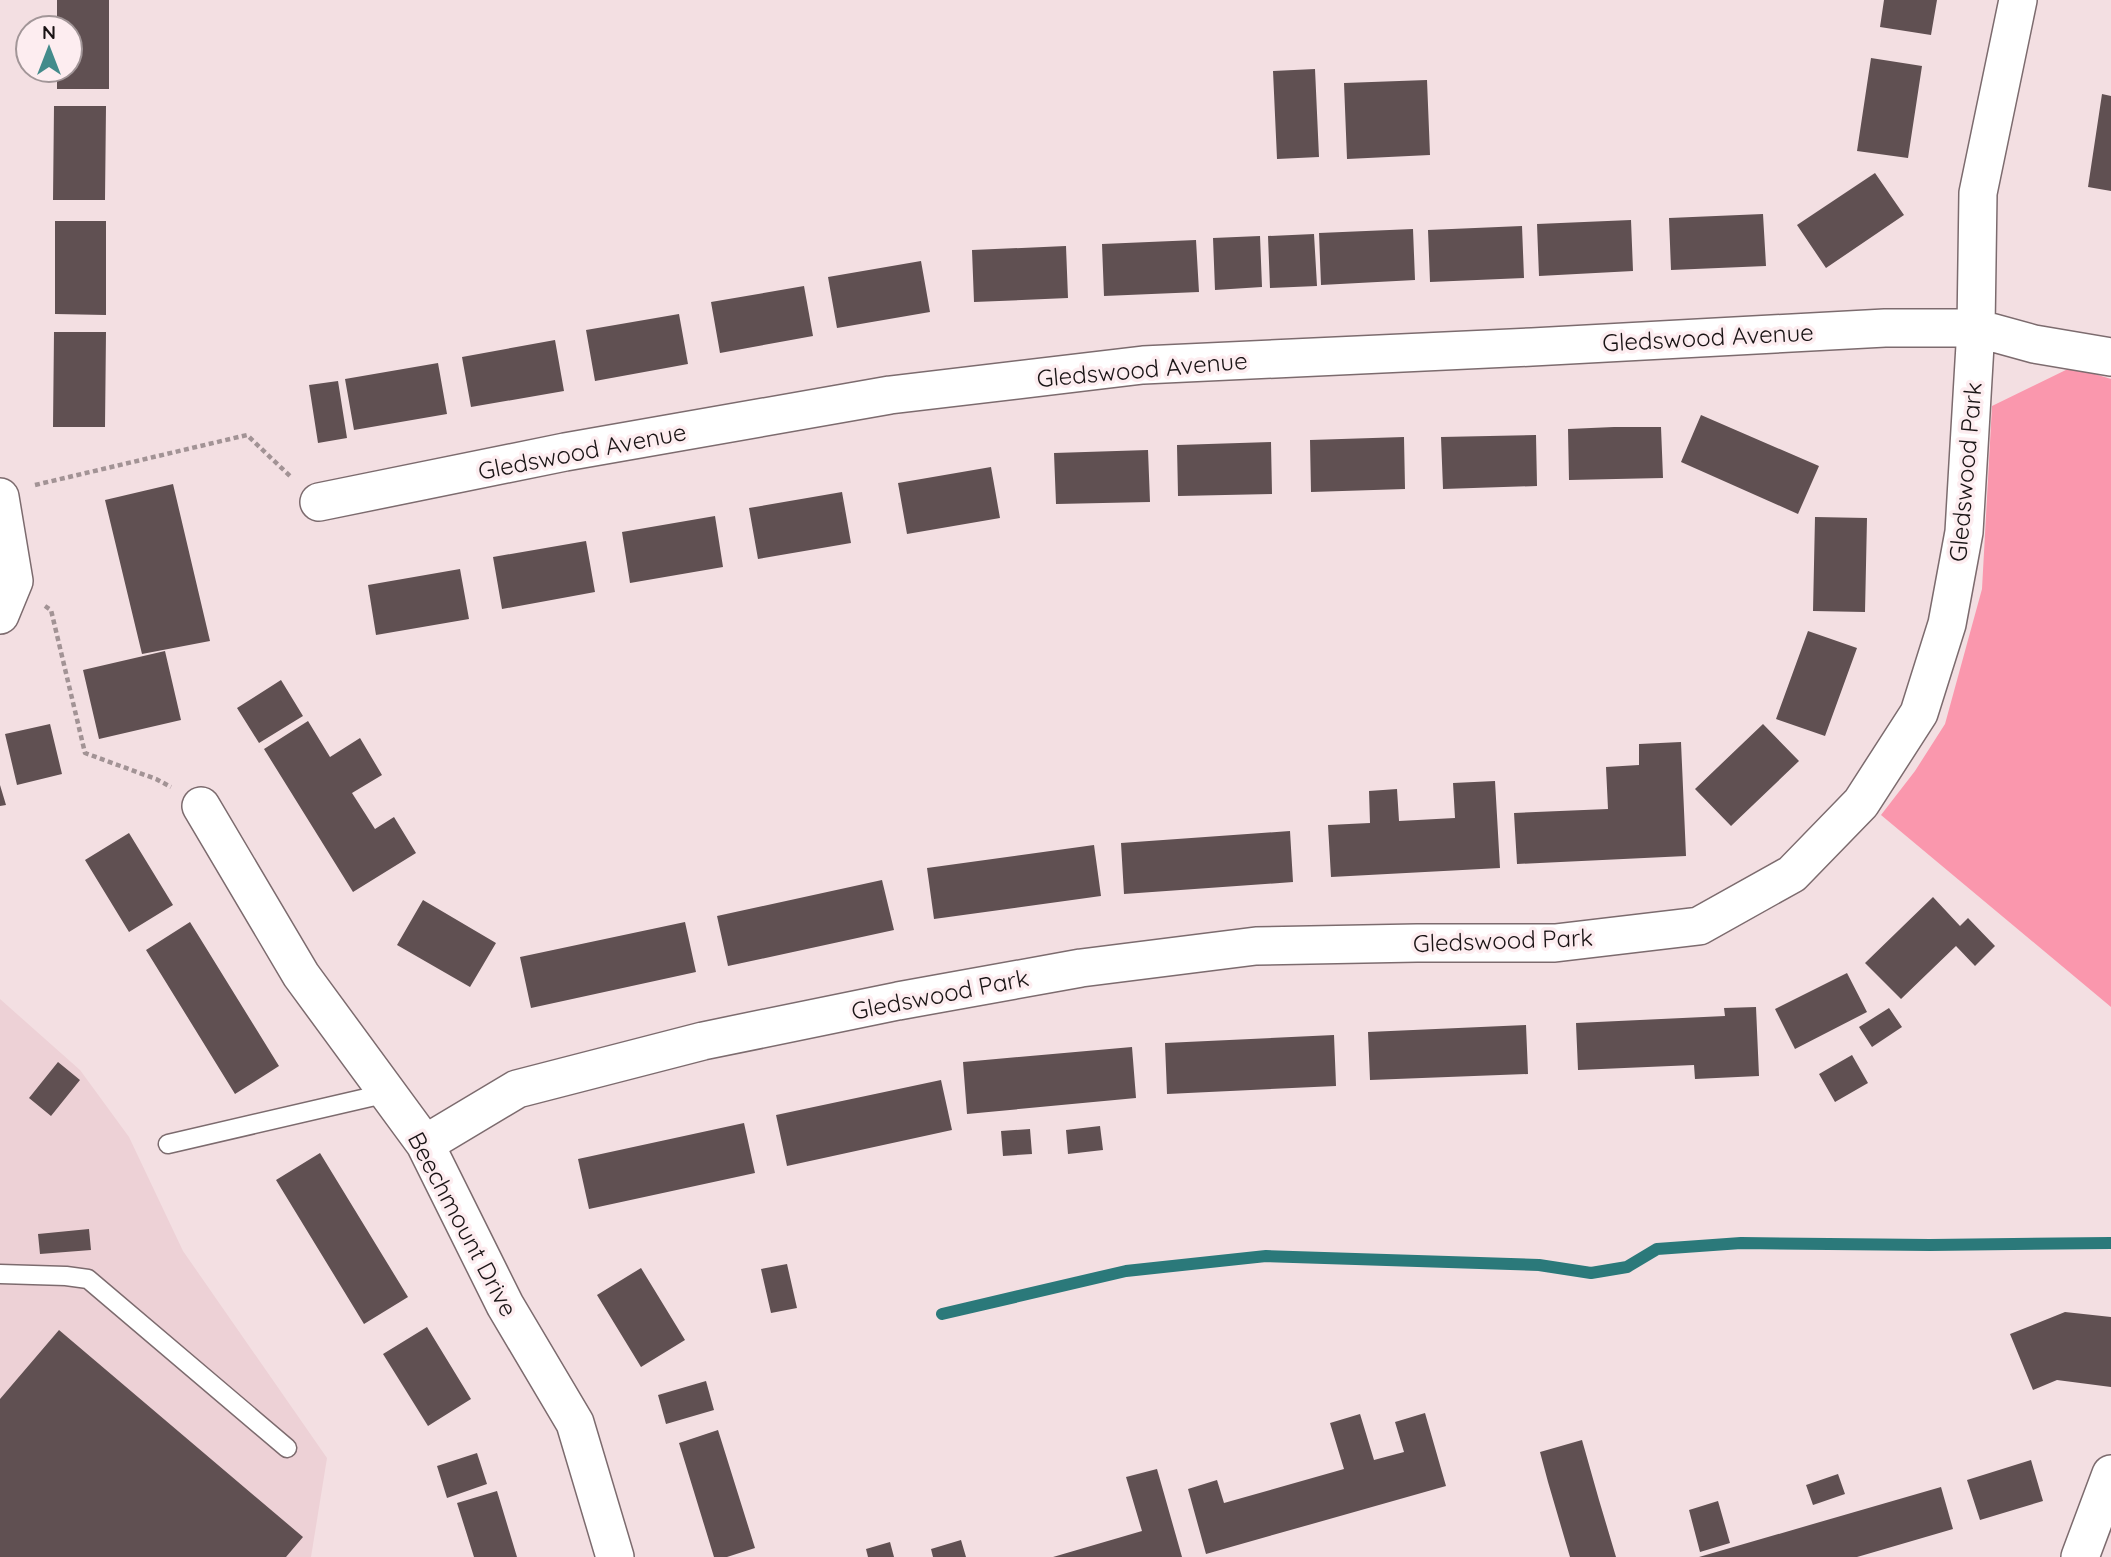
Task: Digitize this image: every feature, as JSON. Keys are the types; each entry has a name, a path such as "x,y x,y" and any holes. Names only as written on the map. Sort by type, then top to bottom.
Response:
{"street":[{"name":"Gledswood Park","path":"425,1144 517,1089 703,1041 898,1001 1081,968 1256,947 1555,943 1699,926 1792,874 1861,803 1919,713 1947,624 1964,532 1976,328 1978,193 2018,0"},
{"name":"Gledswood Avenue","path":"319,502 565,452 890,395 1143,365 1885,328 1976,328 2034,344 2111,357"},
{"path":"0,615 14,581 13,492"},
{"name":"Beechmount Drive","path":"201,806 301,975 425,1144 505,1305 575,1423 615,1557"},
{"path":"2080,1557 2111,1474"}],"lane":[{"path":"168,1144 388,1093"},
{"path":"0,1274 88,1279 287,1448"}],"path":[{"path":"13,492 247,435 319,502"},
{"path":"14,581 51,610 85,753 156,779 201,806"}],"shaded area":[{"path":"2072,367 2111,379 2111,1007 1881,815 1915,771 1945,724 1982,589 1992,406"},
{"path":"0,999 80,1070 129,1137 183,1251 327,1458 311,1557 0,1557"}],"building":[{"path":"57,0 109,0 109,89 57,89 57,84 84,84 84,14 57,14"},
{"path":"1884,0 1937,0 1931,35 1880,27"},
{"path":"1871,58 1922,66 1908,158 1857,151"},
{"path":"1315,69 1319,157 1277,159 1273,71"},
{"path":"1427,80 1430,155 1347,159 1344,83"},
{"path":"2102,94 2111,96 2111,191 2088,187"},
{"path":"54,106 106,106 105,200 53,200"},
{"path":"1875,173 1904,215 1826,268 1797,225"},
{"path":"1763,214 1766,266 1671,270 1669,218"},
{"path":"1631,220 1633,271 1539,276 1537,224"},
{"path":"55,221 106,221 106,315 55,314"},
{"path":"1522,226 1524,278 1430,282 1428,230"},
{"path":"1413,229 1415,280 1321,285 1319,233"},
{"path":"1314,234 1317,286 1270,288 1268,236"},
{"path":"1260,236 1262,287 1215,290 1213,238"},
{"path":"1196,240 1199,292 1104,296 1102,244"},
{"path":"1066,246 1068,298 974,302 972,250"},
{"path":"921,261 930,312 837,328 828,277"},
{"path":"804,286 813,336 720,353 711,302"},
{"path":"679,314 688,364 595,381 586,330"},
{"path":"54,332 106,332 105,427 53,427"},
{"path":"555,340 564,391 471,407 462,357"},
{"path":"438,363 447,414 354,430 345,379"},
{"path":"338,381 347,438 318,443 309,385"},
{"path":"1701,415 1819,466 1798,514 1681,462"},
{"path":"1661,427 1663,478 1569,480 1568,429"},
{"path":"1536,435 1537,486 1443,489 1441,437"},
{"path":"1404,437 1405,489 1311,492 1310,440"},
{"path":"1271,442 1272,494 1178,496 1177,445"},
{"path":"1148,450 1150,502 1056,504 1054,453"},
{"path":"991,467 1000,518 907,534 898,483"},
{"path":"173,484 210,641 142,654 105,500"},
{"path":"842,492 851,543 758,559 749,508"},
{"path":"715,516 723,567 630,583 622,532"},
{"path":"1815,517 1867,518 1865,612 1813,611"},
{"path":"586,541 595,592 502,609 493,557"},
{"path":"460,569 469,619 376,635 368,585"},
{"path":"1808,631 1857,648 1825,736 1776,719"},
{"path":"165,651 181,720 99,739 83,670"},
{"path":"281,680 303,716 259,743 237,708"},
{"path":"308,721 330,757 360,738 382,775 352,793 375,829 394,817 416,853 353,892 264,749"},
{"path":"50,724 62,774 17,785 5,734"},
{"path":"1763,724 1799,761 1731,826 1695,789"},
{"path":"1681,742 1686,856 1517,864 1514,813 1608,809 1606,767 1639,765 1639,744"},
{"path":"1495,781 1500,868 1331,877 1328,825 1370,823 1369,791 1397,789 1399,821 1455,818 1453,783"},
{"path":"0,785 6,805 0,806"},
{"path":"1290,831 1293,882 1124,894 1121,843"},
{"path":"129,833 173,905 129,932 85,860"},
{"path":"1094,845 1101,896 934,919 927,868"},
{"path":"882,880 894,930 728,966 717,916"},
{"path":"1933,897 1960,926 1968,918 1995,946 1975,966 1956,946 1901,999 1865,963"},
{"path":"423,900 496,943 470,987 397,945"},
{"path":"190,922 279,1066 235,1094 146,950"},
{"path":"685,922 696,972 531,1008 520,957"},
{"path":"1847,973 1867,1012 1795,1049 1775,1009"},
{"path":"1756,1007 1759,1076 1695,1079 1694,1065 1578,1070 1576,1023 1725,1016 1724,1008"},
{"path":"1889,1008 1902,1027 1872,1047 1859,1027"},
{"path":"1526,1025 1528,1074 1370,1080 1368,1032"},
{"path":"1334,1035 1336,1086 1167,1094 1165,1043"},
{"path":"1132,1047 1136,1098 967,1114 963,1062"},
{"path":"1852,1055 1868,1083 1835,1102 1819,1074"},
{"path":"58,1062 80,1080 51,1116 29,1098"},
{"path":"941,1080 952,1130 787,1166 776,1115"},
{"path":"744,1123 755,1173 589,1209 578,1159"},
{"path":"1100,1126 1103,1150 1068,1154 1066,1130"},
{"path":"1030,1129 1032,1154 1003,1156 1001,1131"},
{"path":"320,1153 408,1297 364,1324 276,1180"},
{"path":"89,1229 91,1250 40,1254 38,1234"},
{"path":"787,1264 797,1308 771,1313 761,1269"},
{"path":"641,1268 685,1340 641,1367 597,1295"},
{"path":"2065,1312 2111,1317 2111,1387 2057,1380 2033,1390 2010,1334"},
{"path":"427,1327 471,1399 428,1426 383,1354"},
{"path":"59,1330 303,1537 286,1557 0,1557 0,1399"},
{"path":"706,1381 714,1410 666,1424 658,1395"},
{"path":"1425,1413 1446,1486 1206,1554 1188,1489 1217,1480 1224,1503 1344,1469 1330,1423 1360,1414 1374,1460 1404,1452 1395,1422"},
{"path":"718,1430 755,1548 727,1557 714,1557 679,1443"},
{"path":"1582,1440 1616,1557 1570,1557 1548,1482 1540,1452"},
{"path":"477,1453 487,1484 447,1498 437,1466"},
{"path":"2031,1460 2043,1501 1980,1520 1967,1480"},
{"path":"1157,1469 1182,1557 1053,1557 1142,1531 1126,1477"},
{"path":"1838,1474 1845,1494 1813,1505 1806,1485"},
{"path":"1941,1487 1953,1529 1864,1555 1699,1557"},
{"path":"497,1491 517,1557 474,1557 457,1503"},
{"path":"1718,1501 1730,1543 1700,1552 1689,1510"},
{"path":"961,1540 966,1557 933,1557 931,1549"},
{"path":"890,1542 894,1557 868,1557 866,1549"}],"waterway":[{"path":"942,1314 1126,1271 1266,1256 1539,1265 1591,1273 1627,1267 1657,1249 1741,1243 2111,1243"}]}
